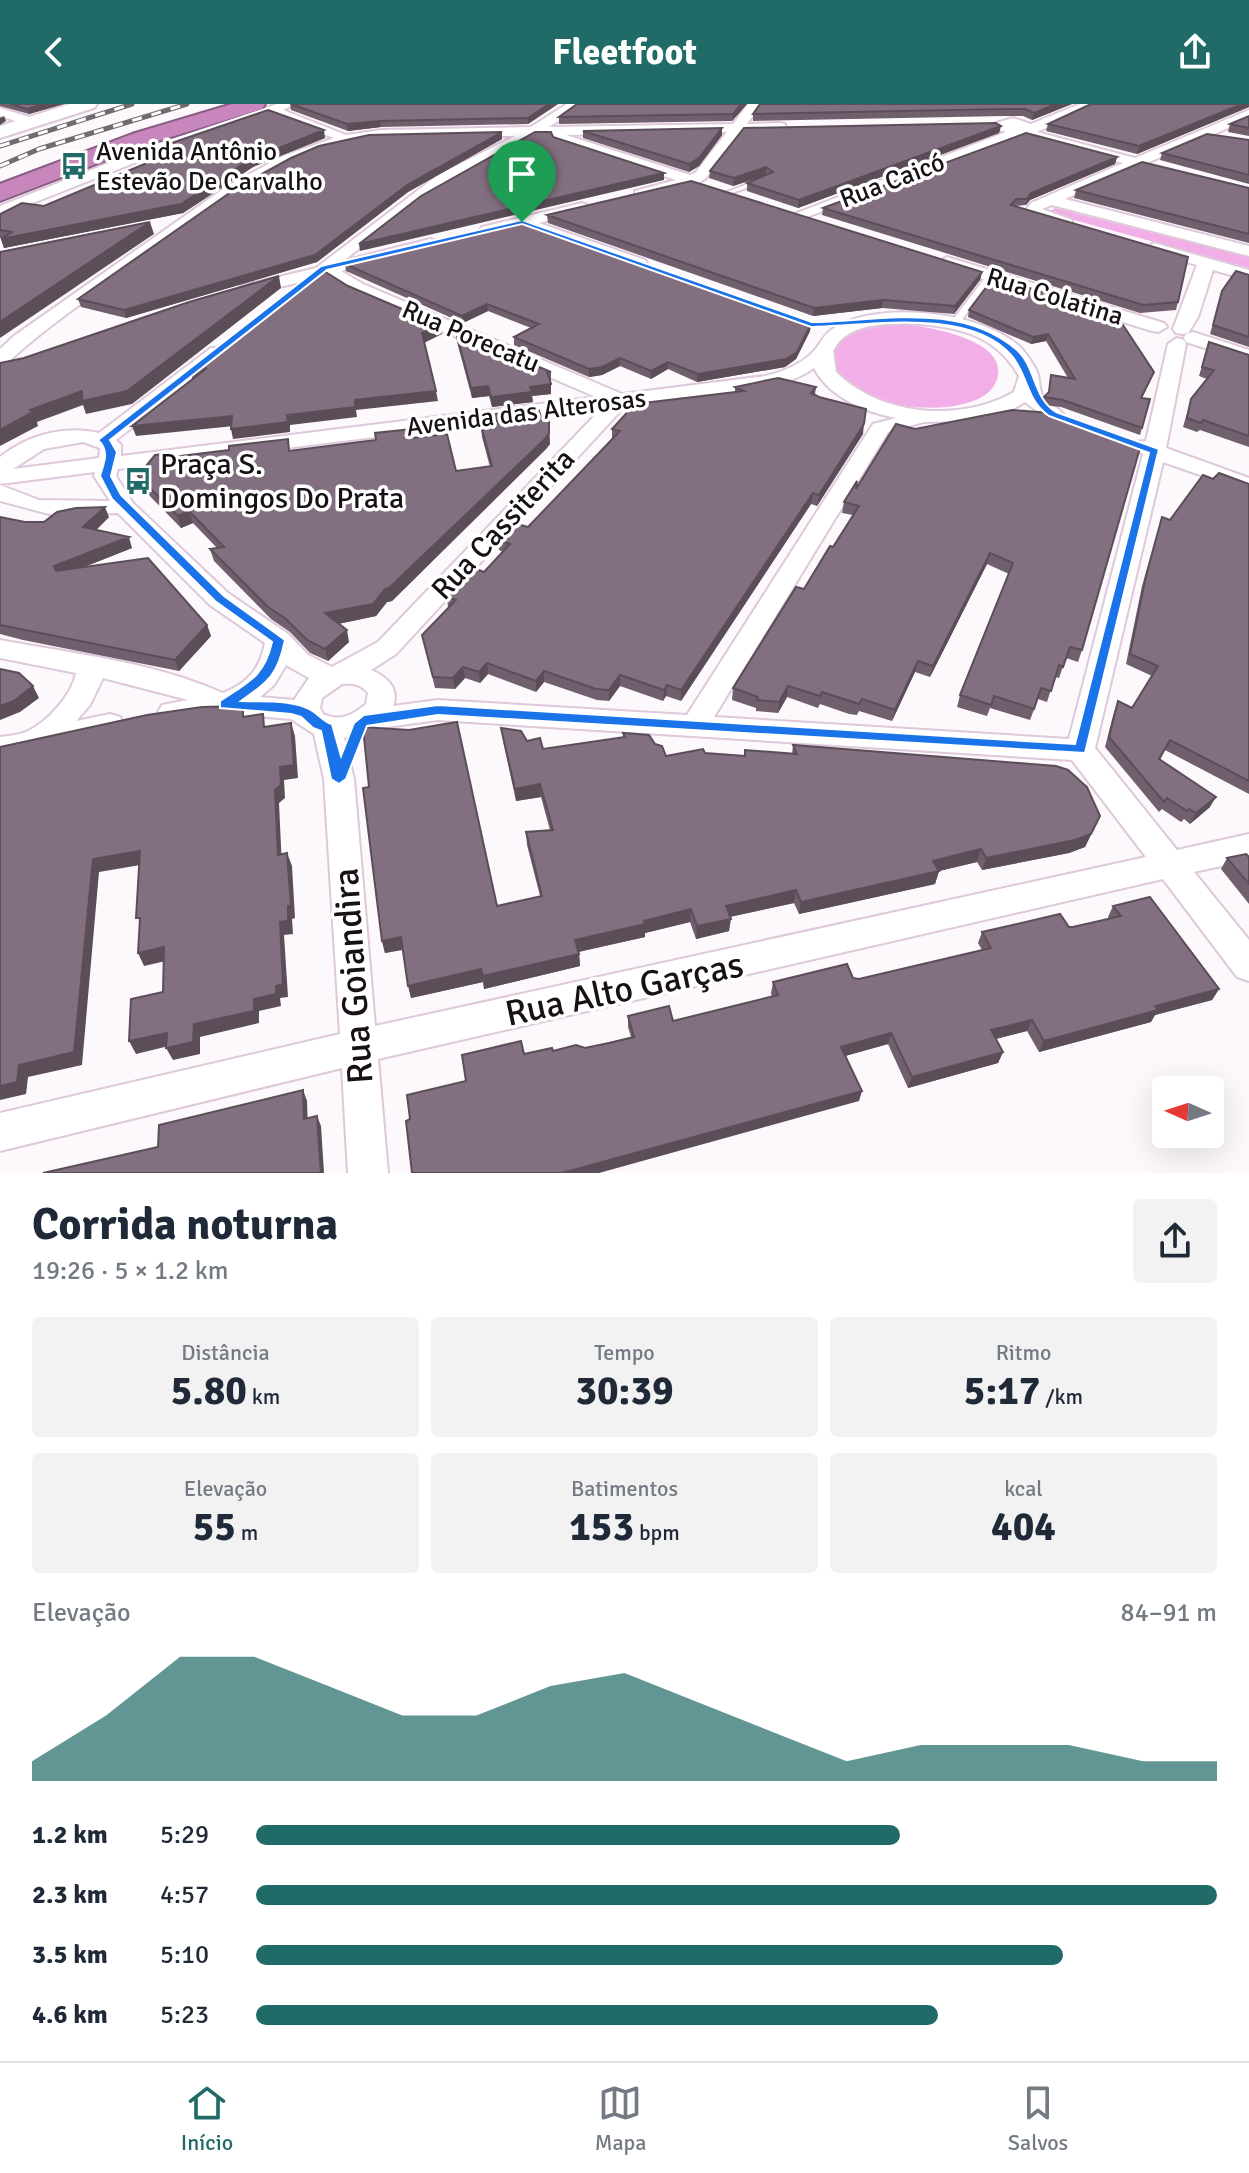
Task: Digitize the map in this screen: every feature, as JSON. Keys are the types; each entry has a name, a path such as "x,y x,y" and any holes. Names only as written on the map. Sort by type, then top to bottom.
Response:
{"highway":[{"path":"0,185 140,133 232,104"},
{"path":"0,193 140,139 262,107"}],"street":[{"path":"0,132 88,104"},
{"path":"0,211 262,107 289,104"},
{"path":"290,297 443,178 538,131 576,104"},
{"path":"623,198 690,181 706,171 755,104"},
{"name":"Rua Caicó","path":"829,226 790,214 987,144 1010,124 1048,120 1091,104"},
{"path":"262,107 343,137"},
{"path":"0,112 31,122"},
{"path":"1082,227 1029,210 1249,114"},
{"path":"1010,124 1165,170"},
{"path":"0,359 21,340 190,219 268,168 343,137 798,127"},
{"path":"538,131 755,202"},
{"path":"1202,134 1233,139"},
{"path":"1051,200 1249,251"},
{"path":"477,233 592,205"},
{"path":"155,225 190,219"},
{"path":"522,222 661,272"},
{"path":"230,294 324,268 447,240"},
{"path":"1137,243 1249,275"},
{"name":"Rua Colatina","path":"933,258 1158,327 1153,330 1154,336 1184,337"},
{"path":"1080,750 1189,317 1206,264"},
{"name":"Rua Porecatu","path":"324,268 357,288 620,400"},
{"path":"694,727 880,428 929,418 958,418 992,412 1033,411 1060,417 1035,401 1023,363 1008,347 985,334 954,324 908,318 816,327 828,376 857,399 880,428"},
{"name":"Avenida das Alterosas","path":"0,477 766,382 792,375 823,351 833,337 862,324"},
{"path":"1184,337 1249,356"},
{"path":"103,440 228,345"},
{"path":"0,369 29,359"},
{"path":"992,412 1021,395 1027,378"},
{"name":"Avenida das Alterosas","path":"766,382 797,384 857,399 887,411 929,418"},
{"name":"Rua Cassiterita","path":"336,676 387,648 620,400"},
{"path":"0,469 20,454 57,438 91,436 103,440 110,445 111,452 105,476 125,507 219,599 279,640 299,661 336,676"},
{"path":"1126,441 1249,485"},
{"path":"0,492 30,503 59,508 125,507"},
{"path":"225,705 263,678 273,665 279,640"},
{"name":"Rua Cassiterita","path":"380,686 387,648"},
{"path":"0,649 91,665 189,689 225,705"},
{"path":"39,738 81,700 88,688 91,665"},
{"path":"317,720 306,700 314,687 336,676 356,674 438,710"},
{"path":"365,721 379,709 383,698 380,686"},
{"path":"0,748 145,716 225,705 291,709 338,729 365,721 438,710 1080,750 1249,966"},
{"name":"Rua Goiandira","path":"317,720 339,779 368,1173"},
{"name":"Rua Goiandira","path":"339,779 365,721"},
{"name":"Rua Alto Garças","path":"0,1132 357,1047 1249,847"}],"lane":[{"path":"727,193 767,179"},
{"path":"954,324 991,276"}],"shaded area":[{"path":"1055,208 1249,257 1249,268 1052,214"},
{"path":"904,324 963,337 989,352 997,363 998,375 994,386 985,395 970,402 932,408 889,403 853,389 840,379 831,350 838,343 864,330"}],"building":[{"path":"10,104 44,104 27,109"},
{"path":"291,104 549,104 528,118 347,124"},
{"path":"577,104 741,104 733,114 559,117"},
{"path":"760,104 1056,104 1034,113 1025,109 1005,109 753,114"},
{"path":"1091,104 1242,104 1139,146 1048,124"},
{"path":"268,110 324,130 251,159 181,204 1,239 12,232 0,230 0,214 22,203 44,206 159,158 147,154 155,151 151,150"},
{"path":"1249,116 1249,128 1230,124"},
{"path":"996,123 1001,126 799,200 747,183 773,172 766,167 734,178 710,171 744,128"},
{"path":"722,128 699,158 689,164 583,131"},
{"path":"502,132 407,185 315,255 124,310 78,299 238,187 319,146 369,135"},
{"path":"535,132 551,132 553,137 664,173 359,244 421,196"},
{"path":"1026,133 1117,157 1031,193 1027,199 1016,199 1011,205 1188,257 1178,302 1143,305 823,208"},
{"path":"1207,134 1249,140 1249,175 1162,153"},
{"path":"1142,162 1249,188 1249,234 1076,190"},
{"path":"691,181 982,272 955,306 883,300 814,308 547,215"},
{"path":"150,222 0,322 0,252"},
{"path":"518,222 811,324 797,352 786,359 698,374 668,362 651,371 620,358 602,367 589,369 514,337 539,324 487,304 462,316 345,264"},
{"path":"324,271 348,286 440,325 422,333 436,391 355,400 355,407 287,415 288,422 231,429 232,416 132,426 207,368 191,373"},
{"path":"1236,271 1249,275 1249,337 1213,325 1222,291"},
{"path":"279,276 127,391 82,401 82,391 30,410 33,412 0,430 0,363"},
{"path":"994,277 1104,311 1119,319 1154,372 1141,398 1150,399 1142,428 1063,400 1044,397 1049,392 1051,375 1075,379 1048,334 1033,337 969,310"},
{"path":"456,332 551,372 547,372 551,384 530,387 532,392 491,397 488,386 471,388"},
{"path":"1209,342 1249,355 1249,436 1203,420 1201,423 1187,418 1191,399 1214,370 1202,367"},
{"path":"778,378 816,387 811,393 819,397 866,409 864,424 819,495 813,493 681,690 667,685 664,690 620,675 609,690 596,689 544,671 536,681 487,663 479,672 463,667 453,678 433,677 422,635 456,600 447,597 474,568 484,572 510,544 498,539 514,523 528,527 620,431 612,429 635,404 744,391 735,387"},
{"path":"538,408 542,420 549,420 546,438 385,589 373,604 325,613 347,630 325,649 307,640 286,619 268,607 210,549 224,547 189,511 178,516 138,476 155,455 162,454 164,458 288,439 289,451 376,440 375,433 411,429 412,438 447,434 456,471 492,466 481,426 497,424 495,414"},
{"path":"1012,410 1051,413 1139,443 1140,448 1082,650 1070,647 1063,667 1059,665 1051,691 1041,688 1034,709 994,696 991,705 960,695 1013,563 990,553 933,666 918,661 895,710 862,699 859,704 822,692 820,696 788,686 779,702 757,700 758,697 733,688 796,587 804,589 859,506 844,502 857,481 856,489 896,424 915,429"},
{"path":"1219,473 1249,484 1249,781 1170,740 1159,759 1216,797 1196,813 1167,798 1164,802 1109,737 1118,701 1132,708 1158,666 1130,654 1162,517 1170,520 1203,475 1213,479"},
{"path":"105,507 83,527 129,537 54,566 56,571 148,558 207,625 175,660 0,625 0,517 44,522 57,512"},
{"path":"0,669 19,673 33,686 14,701 0,706"},
{"path":"243,706 243,717 263,714 264,727 291,723 294,765 280,767 281,785 275,790 278,855 287,853 291,906 288,906 288,921 280,922 283,984 276,986 276,994 254,999 254,1011 194,1024 193,1042 166,1048 167,1033 129,1041 131,999 163,992 164,947 138,953 140,918 136,918 140,851 93,859 74,1052 19,1065 17,1082 0,1086 0,747 147,715 202,707"},
{"path":"457,722 497,906 542,896 526,832 553,830 540,784 515,789 501,728 521,731 527,741 540,738 543,749 625,737 623,733 649,735 655,744 662,746 666,756 703,749 705,753 745,756 745,750 797,754 793,745 1056,766 1068,770 1087,787 1100,816 1091,834 1075,840 986,858 981,849 933,861 939,871 801,902 796,890 726,906 731,919 697,926 691,909 644,921 645,924 575,940 579,954 483,976 481,969 408,986 401,937 382,941 363,788 369,787 363,727 409,730"},
{"path":"1246,854 1249,857 1249,884 1227,858"},
{"path":"1150,897 1219,989 1155,1006 1158,1010 1044,1041 1032,1020 991,1030 1003,1052 912,1077 891,1033 841,1047 862,1091 562,1173 412,1173 406,1121 410,1119 407,1095 466,1081 462,1055 521,1041 524,1054 609,1043 634,1037 628,1016 669,1006 673,1021 778,995 773,982 847,964 853,978 859,979 991,948 982,932 1060,914 1069,927 1073,927 1121,916 1113,906"},
{"path":"303,1090 304,1119 317,1116 321,1173 43,1173 158,1147 159,1125"}],"railway":[{"path":"0,146 132,104"},
{"path":"0,166 39,149 187,104"}],"place":[{"name":"Avenida Antônio Estevão De Carvalho","path":"74,166"},
{"name":"Praça S. Domingos Do Prata","path":"138,481"}],"route":[{"path":"522,222 811,324 862,324 908,318 956,324 985,334 1008,347 1023,363 1035,401 1040,406 1053,414 1155,451 1080,750 720,730 438,710 369,719 361,723 339,779 327,728 311,720 306,713 291,709 225,705 251,690 263,678 273,665 279,640 219,599 125,507 105,476 111,452 110,445 103,440 324,268 522,222"}]}
